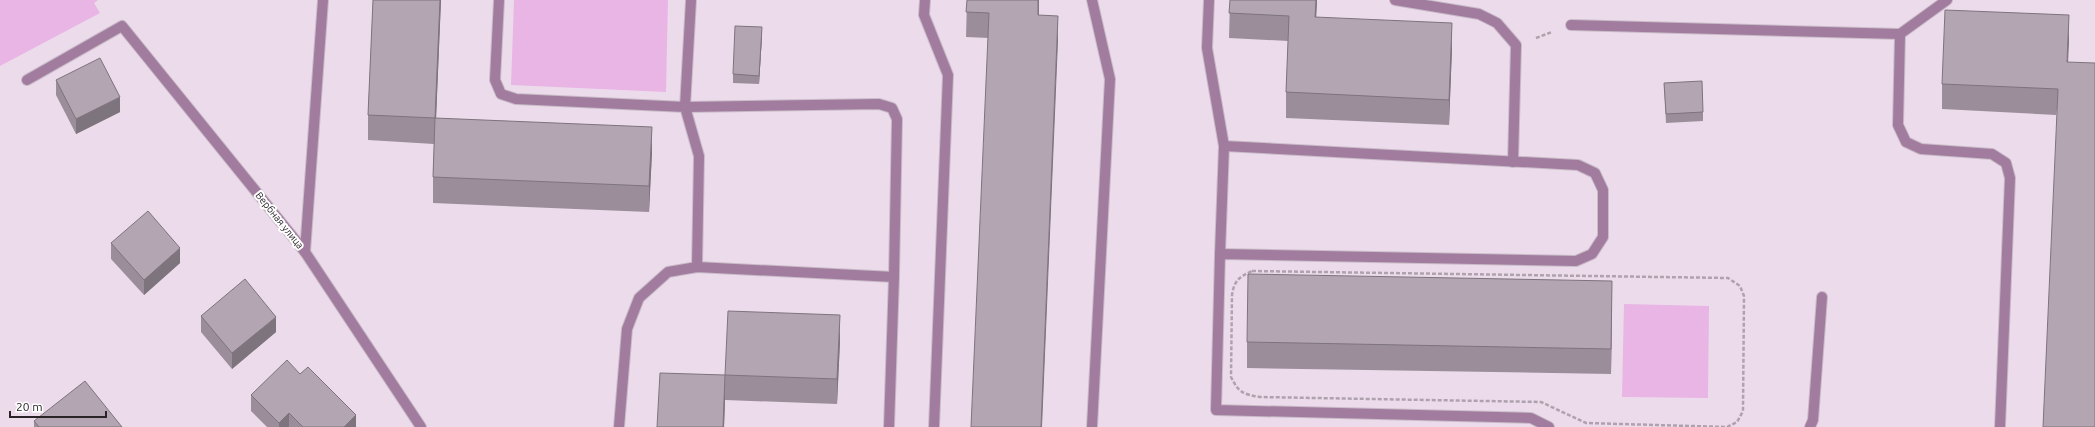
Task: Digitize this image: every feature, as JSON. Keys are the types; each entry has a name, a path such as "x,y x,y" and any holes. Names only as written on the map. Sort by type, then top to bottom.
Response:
{"street":[{"path":"305,252 323,0"},
{"path":"498,0 495,80 501,94 516,99 685,107 878,104 892,108 897,119 889,427"},
{"path":"691,0 685,107 698,156 697,267"},
{"path":"925,0 924,15 948,75 934,427"},
{"path":"1092,0 1110,79 1092,427"},
{"path":"1209,0 1207,48 1224,146 1216,410 1531,418 1549,427"},
{"path":"1395,0 1479,14 1497,23 1516,45 1513,162"},
{"path":"1571,25 1900,34 1947,0"},
{"name":"Вербная улица","path":"27,80 122,26 305,252 421,427"},
{"path":"1900,34 1898,125 1906,142 1921,149 1992,154 2006,163 2010,178 2000,427"},
{"path":"1220,254 1576,261 1592,254 1602,237 1603,190 1595,173 1578,165 1224,146"},
{"path":"619,427 627,329 639,298 668,272 697,267 894,277"},
{"path":"1810,427 1813,420 1822,297"}],"path":[{"path":"1516,45 1571,25"},
{"path":"1252,271 1728,278 1740,286 1744,296 1743,411 1737,422 1727,427 1586,423 1541,402 1522,401 1260,397 1245,394 1237,388 1231,377 1234,284 1241,276 1252,271"}],"shaded area":[{"path":"0,0 98,0 94,3 100,13 0,66"},
{"path":"514,0 668,0 666,92 511,85"},
{"path":"1624,304 1709,306 1708,398 1622,397"}],"building":[{"path":"373,0 440,0 435,118 368,115"},
{"path":"967,0 1038,0 1038,15 1058,16 1041,427 971,427 989,13 966,12"},
{"path":"1230,0 1316,0 1315,17 1452,23 1449,100 1286,92 1289,16 1229,13"},
{"path":"1945,10 2069,15 2067,62 2095,63 2095,427 2043,427 2058,89 1942,84"},
{"path":"735,26 762,27 759,76 733,74"},
{"path":"100,58 120,97 76,119 56,80"},
{"path":"1702,81 1703,112 1666,114 1664,83"},
{"path":"435,118 652,127 649,186 433,177"},
{"path":"148,211 180,248 144,280 111,243"},
{"path":"1248,274 1612,281 1611,349 1247,342"},
{"path":"245,279 276,317 232,353 201,316"},
{"path":"728,311 840,315 837,379 725,375"},
{"path":"287,360 300,374 308,367 356,415 344,427 303,427 289,413 279,423 251,395"},
{"path":"660,373 725,375 723,427 657,427"},
{"path":"85,381 122,427 39,427 34,421"}]}
